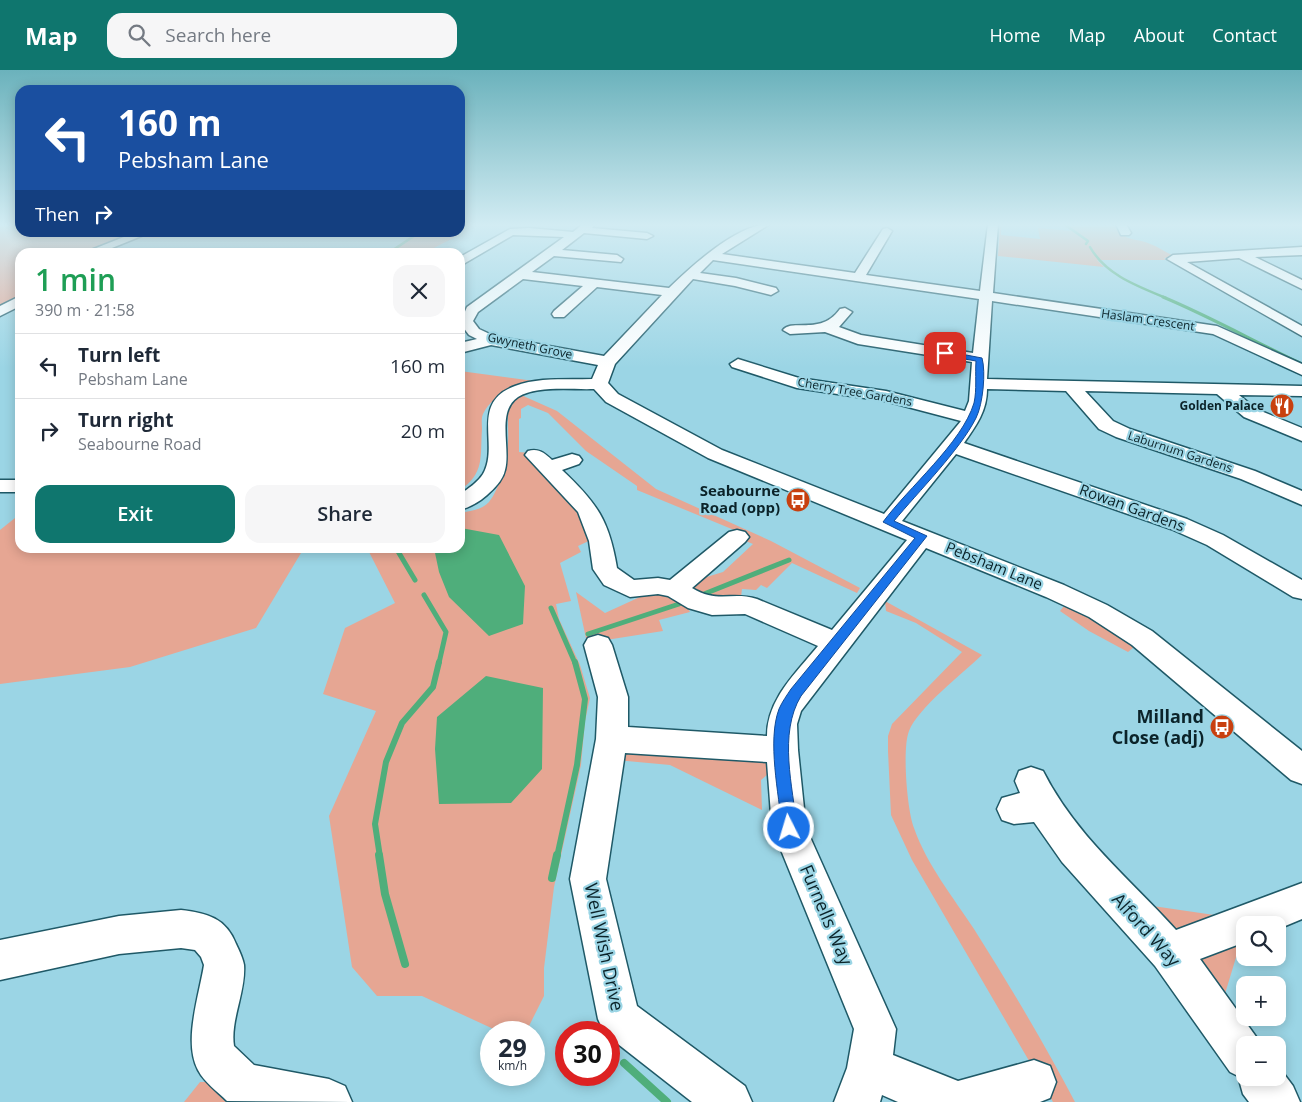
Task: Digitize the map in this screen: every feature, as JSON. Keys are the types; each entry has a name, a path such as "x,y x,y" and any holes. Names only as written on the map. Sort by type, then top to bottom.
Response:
{"street":[{"name":"Gwyneth Grove","path":"524,272 472,310 466,322 474,332 490,340 608,362"},
{"path":"465,500 474,495 495,472 498,442 496,416 502,402 523,388 599,384 602,372 608,362 672,292 693,272"},
{"name":"Haslam Crescent","path":"819,272 1217,330 1302,370"},
{"path":"858,278 861,272"},
{"path":"888,522 952,446 972,418 978,401 980,384 980,359 988,272"},
{"path":"1196,272 1302,332"},
{"path":"1276,272 1302,285"},
{"path":"520,275 672,292"},
{"path":"690,275 771,291"},
{"path":"559,311 594,283"},
{"path":"0,312 15,303"},
{"path":"798,332 827,328 841,321 845,312"},
{"path":"827,328 858,339 980,359"},
{"path":"465,348 490,340"},
{"name":"Cherry Tree Gardens","path":"738,364 797,382 886,396 972,418"},
{"name":"Pebsham Lane","path":"599,384 612,398 714,454 888,522 1055,591 1098,611 1134,634 1189,676 1302,770"},
{"path":"980,384 1302,391"},
{"name":"Laburnum Gardens","path":"1072,386 1106,425 1123,433 1248,475 1302,499"},
{"path":"1221,389 1250,413 1302,435"},
{"name":"Rowan Gardens","path":"952,446 1179,524 1215,540 1302,591"},
{"path":"572,460 542,461 590,511 601,541 605,569 612,579 630,589 658,586 674,589 697,602 712,606 748,605 836,643"},
{"path":"0,486 15,486"},
{"name":"Furnells Way","path":"922,536 796,693 786,709 782,724 782,750 789,828 875,1029 863,1085 953,1102"},
{"path":"674,589 737,537"},
{"name":"Well Wish Drive","path":"598,645 613,697 612,739 588,879 620,1019 728,1102"},
{"path":"612,739 782,750"},
{"name":"Alford Way","path":"1029,799 1090,869 1169,952 1236,1045"},
{"path":"1169,952 1302,901"},
{"path":"0,960 119,935 181,929 204,932 217,945 224,965 212,1042 214,1057 243,1085 329,1102"},
{"path":"962,1102 1034,1082"},
{"path":"1266,1086 1277,1102"}],"shaded area":[{"path":"0,272 15,272 15,307 0,316"},
{"path":"465,372 542,382 508,392 493,400 482,417 480,464 474,477 465,486"},
{"path":"521,395 557,411 656,489 771,541 860,588 857,593 792,563 767,588 761,585 756,590 742,589 741,597 701,598 686,589 700,579 723,572 753,544 743,540 739,532 637,490 637,486 586,451 548,413 528,405 521,409 521,418 519,419 519,452 529,453 580,507 593,539 578,546 581,552 560,563 571,601 556,604 559,619 580,665 590,698 585,721 581,765 554,887 544,968 544,996 532,1021 480,1021 480,1023 422,996 377,996 352,967 329,816 376,711 323,694 345,628 395,603 370,553 465,553 465,512 476,510 489,502 500,482 508,442 510,399"},
{"path":"15,518 15,553 301,553 256,628 130,667 0,684 0,530"},
{"path":"465,529 499,535 525,586 523,624 489,636 449,597 439,572 435,553 465,553"},
{"path":"653,591 670,595 679,600 684,603 690,612 659,620 663,631 587,643 576,592 605,613"},
{"path":"885,601 982,655 931,702 909,731 906,764 907,794 911,819 919,842 933,868 1014,993 1075,1102 1053,1102 912,860 891,815 888,736 892,724 962,652 916,623 886,611"},
{"path":"1064,606 1079,607 1139,643 1128,652 1089,631 1060,611"},
{"path":"486,676 543,688 542,769 511,803 439,804 435,749 437,717"},
{"path":"621,751 767,759 768,774 761,780 762,810 670,765 616,760"},
{"path":"1146,905 1221,916 1182,933 1168,932"},
{"path":"1236,942 1236,957 1224,997 1197,962 1201,953"},
{"path":"200,1082 206,1082 226,1102 184,1102"}],"waterway":[{"path":"1113,272 1133,284 1166,298"},
{"path":"1163,297 1302,364"},
{"path":"399,553 415,580"},
{"path":"704,594 789,560"},
{"path":"424,595 446,632 439,663"},
{"path":"588,634 679,604"},
{"path":"551,608 575,663"},
{"path":"380,857 375,824 386,762 402,723 433,687 439,662"},
{"path":"557,857 577,765 585,699 575,662"},
{"path":"379,855 385,894 405,964"},
{"path":"552,878 557,855"},
{"path":"624,1063 667,1102"}],"place":[{"name":"Golden Palace","path":"1282,406"},
{"name":"Seabourne Road (opp)","path":"798,500"},
{"name":"Milland Close (adj)","path":"1222,727"}],"route":[{"path":"789,828 782,750 782,724 786,709 796,693 922,536 888,522 952,446 972,418 978,401 980,359 945,353"}]}
